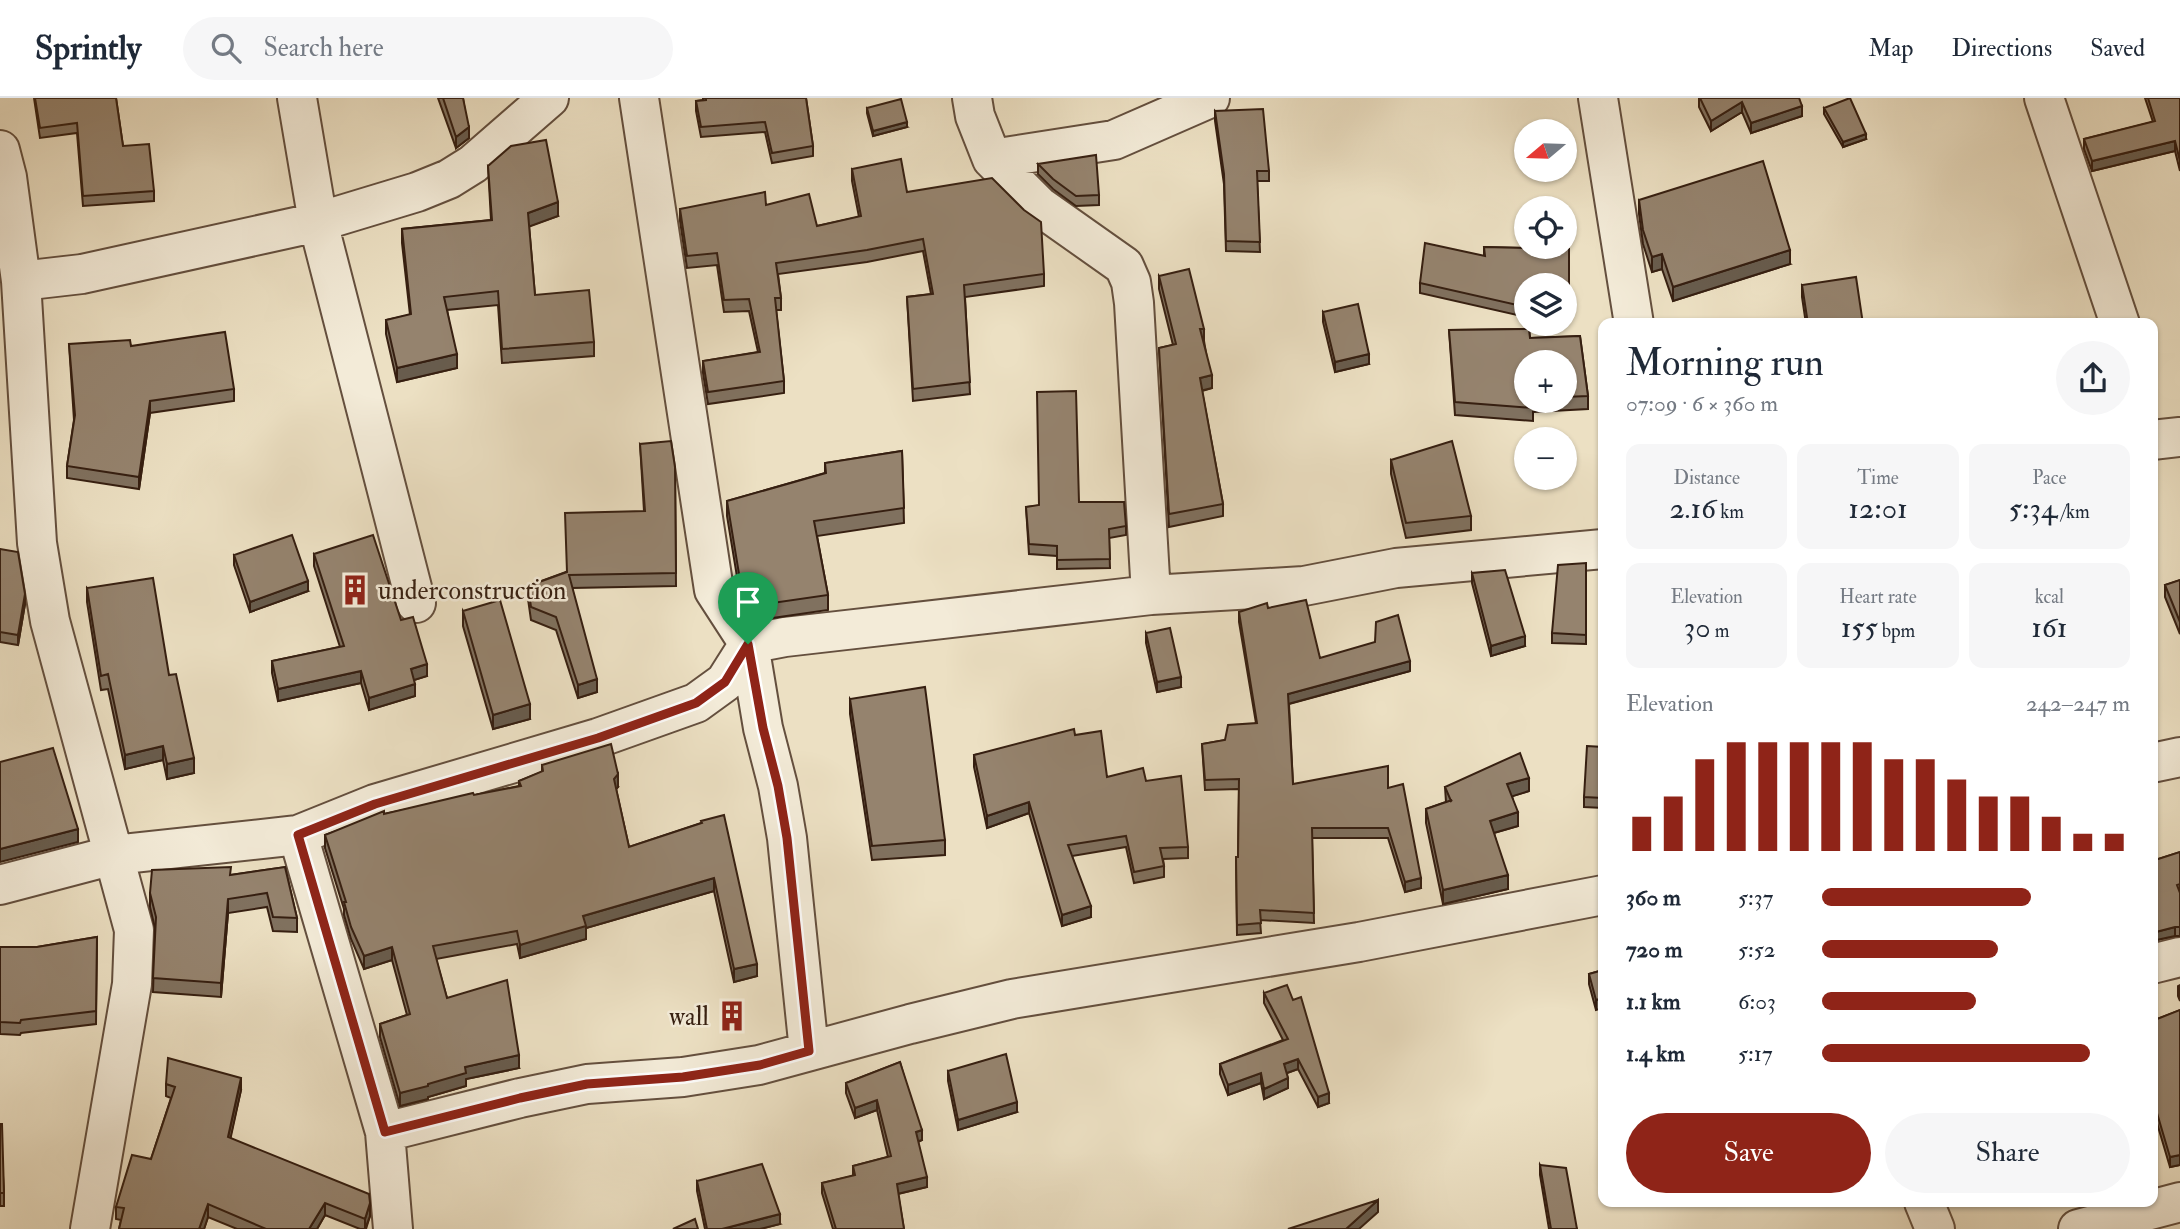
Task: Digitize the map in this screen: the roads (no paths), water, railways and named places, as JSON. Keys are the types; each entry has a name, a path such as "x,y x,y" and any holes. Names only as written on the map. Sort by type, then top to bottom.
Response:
{"street":[{"path":"298,98 318,222 416,603"},
{"path":"21,281 82,274 318,222 417,191 449,179 473,164 550,98"},
{"path":"639,98 714,590 748,644 763,728 778,786 787,838 809,1051"},
{"path":"972,98 975,116 992,159 1040,206 1124,266 1131,282 1151,595"},
{"path":"992,159 1114,140 1210,98"},
{"path":"1598,98 1633,318"},
{"path":"2044,98 2118,318"},
{"path":"0,150 7,177 21,281 37,543 50,621 134,930 132,984 90,1229"},
{"path":"2158,439 2180,437"},
{"path":"0,885 114,855 298,835 375,804 598,738 696,703 725,682 748,644 785,637 1151,595 1304,586 1396,568 1598,549"},
{"path":"2158,762 2180,757"},
{"path":"298,835 385,1132 393,1229"},
{"path":"385,1132 587,1084 683,1077 760,1065 1012,999 1359,942 1598,896"},
{"path":"2158,962 2180,957"},
{"path":"2078,1229 2180,1202"},
{"path":"1926,1207 1935,1229"}],"place":[{"name":"underconstruction","path":"355,590"},
{"name":"wall","path":"732,1016"}]}
